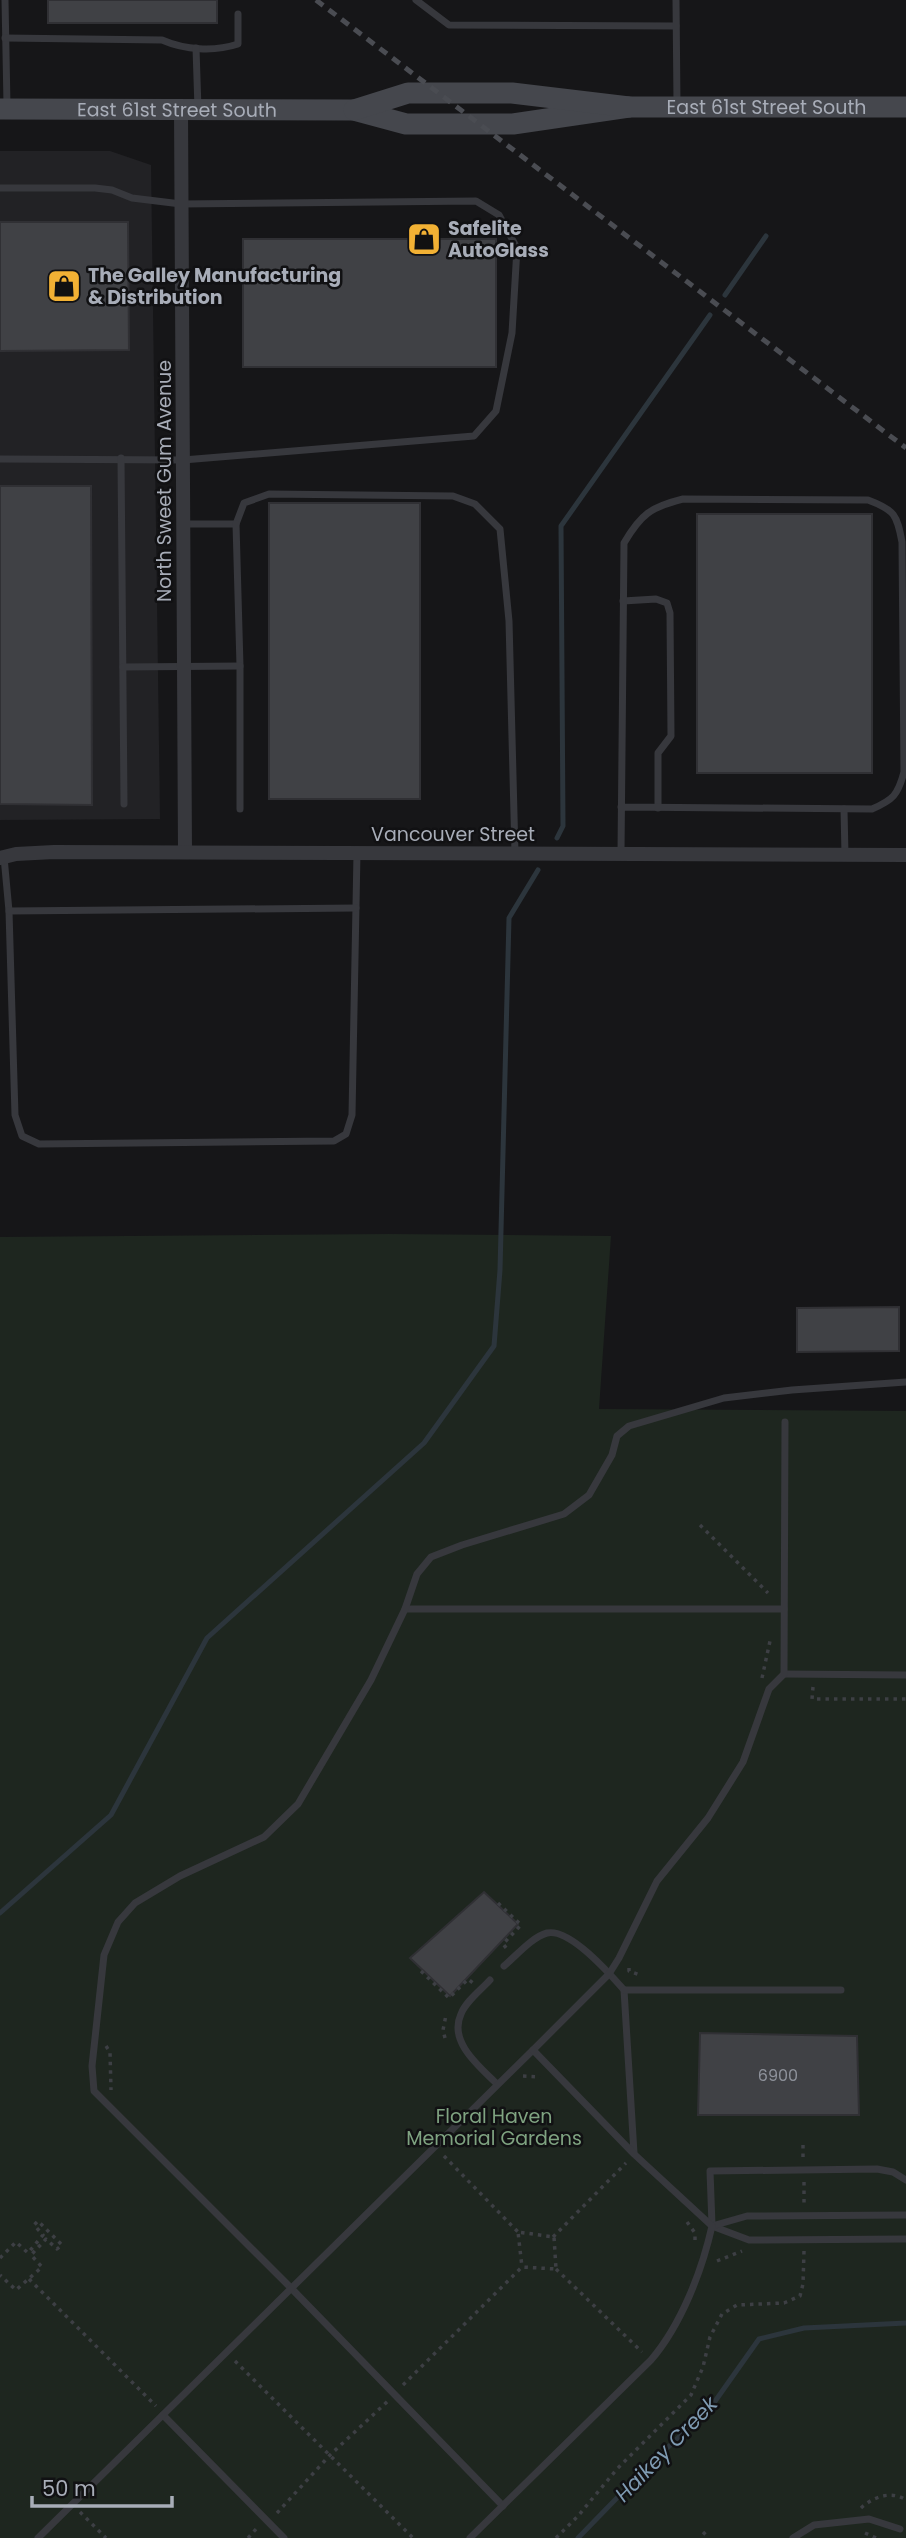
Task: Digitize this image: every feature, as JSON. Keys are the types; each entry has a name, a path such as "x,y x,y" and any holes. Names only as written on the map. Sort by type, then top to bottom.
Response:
{"main road":[{"name":"East 61st Street South","path":"354,110 408,93 512,93 629,107 906,107"},
{"name":"East 61st Street South","path":"3,109 354,110 406,124 513,124 629,107"}],"street":[{"name":"North Sweet Gum Avenue","path":"185,852 181,204 189,110"},
{"name":"Vancouver Street","path":"2,857 54,852 906,855"}],"lane":[{"path":"3,109 5,0"},
{"path":"416,0 449,25 676,26"},
{"path":"676,0 677,107"},
{"path":"5,38 162,40 180,48 229,47 238,44 238,14"},
{"path":"189,110 196,48"},
{"path":"0,188 95,188 112,190 132,198 181,204 476,201 499,215 517,247 512,333 496,411 474,436 183,460 0,459"},
{"path":"121,458 124,804"},
{"path":"240,809 236,524 244,503 269,494 453,496 475,504 500,529 509,621 515,854"},
{"path":"621,807 872,809 891,800 900,787 904,772 902,542 898,519 887,507 868,500 683,499 655,506 635,525 624,543 624,601 621,807 621,854"},
{"path":"183,524 236,524"},
{"path":"624,601 656,599 667,603 670,613 671,736 658,753 658,808"},
{"path":"123,667 240,666"},
{"path":"844,809 845,855"},
{"path":"2,857 9,911 15,1115 22,1136 39,1144 334,1142 346,1134 352,1115 357,853"},
{"path":"9,911 356,908"},
{"path":"503,2506 94,2091 92,2066 104,1955 118,1922 135,1903 180,1876 264,1837 298,1804 371,1680 405,1609 417,1574 431,1557 564,1514 589,1495 612,1455 617,1436 629,1426 724,1398 906,1382"},
{"path":"38,2538 533,2050 609,1973 620,1958 657,1881 708,1818 743,1762 769,1689 784,1674 785,1422"},
{"path":"405,1609 784,1609"},
{"path":"784,1674 906,1675"},
{"path":"504,1966 545,1934 557,1932 581,1948 624,1990 634,2154"},
{"path":"490,1980 461,2012 458,2023 460,2039 467,2053 497,2084"},
{"path":"624,1990 841,1990"},
{"path":"533,2050 634,2154 712,2226 749,2240 906,2239"},
{"path":"470,2538 667,2342 705,2257 712,2226 710,2171 877,2169 893,2172 906,2180"},
{"path":"712,2226 747,2216 906,2215"},
{"path":"163,2415 284,2538"},
{"path":"793,2538 814,2525 869,2519 900,2529"}],"path":[{"path":"700,1525 768,1593"},
{"path":"758,1598 774,1590"},
{"path":"759,1688 767,1663 772,1630"},
{"path":"810,1683 813,1688 812,1699 906,1699"},
{"path":"498,1903 521,1925 503,1944 509,1952 514,1946"},
{"path":"629,1964 629,1971 644,1977"},
{"path":"421,1971 449,1998 468,1979 473,1984 466,1992"},
{"path":"446,2041 443,2031 444,2018 451,2008"},
{"path":"105,2044 110,2052 111,2097"},
{"path":"517,2080 523,2076 536,2075 545,2079"},
{"path":"803,2145 804,2216"},
{"path":"435,2161 444,2153 519,2232 523,2267"},
{"path":"621,2156 627,2162 553,2237 556,2269 641,2353 648,2346"},
{"path":"685,2219 695,2233 696,2247"},
{"path":"0,2258 16,2242 28,2253 43,2235 34,2225 38,2221 62,2245 57,2249 46,2239 31,2255 42,2267 16,2290 0,2275"},
{"path":"519,2232 553,2237"},
{"path":"556,2538 617,2469 691,2395 703,2367 710,2337 722,2314 737,2305 785,2303 800,2296 803,2284 804,2240"},
{"path":"402,2386 523,2267 556,2269"},
{"path":"29,2279 158,2407 153,2412"},
{"path":"231,2358 413,2538"},
{"path":"397,2383 406,2391"},
{"path":"274,2516 330,2455 389,2400"},
{"path":"79,2510 106,2538"},
{"path":"248,2538 259,2527"},
{"path":"703,2532 709,2538"}],"shaded area":[{"path":"0,151 110,151 151,165 160,819 0,820"}],"green space":[{"name":"Floral Haven Memorial Gardens","path":"389,1234 611,1236 599,1409 906,1411 906,2538 0,2538 0,1237"}],"building":[{"path":"48,0 217,0 217,23 48,23"},
{"name":"The Galley Manufacturing & Distribution","path":"0,222 128,222 129,350 0,351"},
{"path":"243,239 496,239 496,367 243,367"},
{"path":"0,486 91,486 92,805 0,804"},
{"path":"269,503 420,503 420,799 269,799"},
{"path":"697,514 872,514 872,773 697,773"},
{"path":"899,1307 899,1351 797,1352 797,1308"},
{"path":"484,1892 518,1924 450,1996 410,1958"},
{"path":"700,2033 857,2036 859,2115 698,2115"}],"waterway":[{"path":"725,295 766,236"},
{"path":"557,838 563,826 561,526 710,315"},
{"path":"0,1913 111,1815 207,1638 424,1443 494,1346 500,1270 509,918 538,870"},
{"name":"Haikey Creek","path":"578,2538 649,2465 711,2407 759,2339 804,2328 906,2323"}],"railway":[{"path":"316,0 906,448"}],"place":[{"name":"Safelite AutoGlass","path":"424,239"},
{"name":"The Galley Manufacturing & Distribution","path":"64,286"}]}
